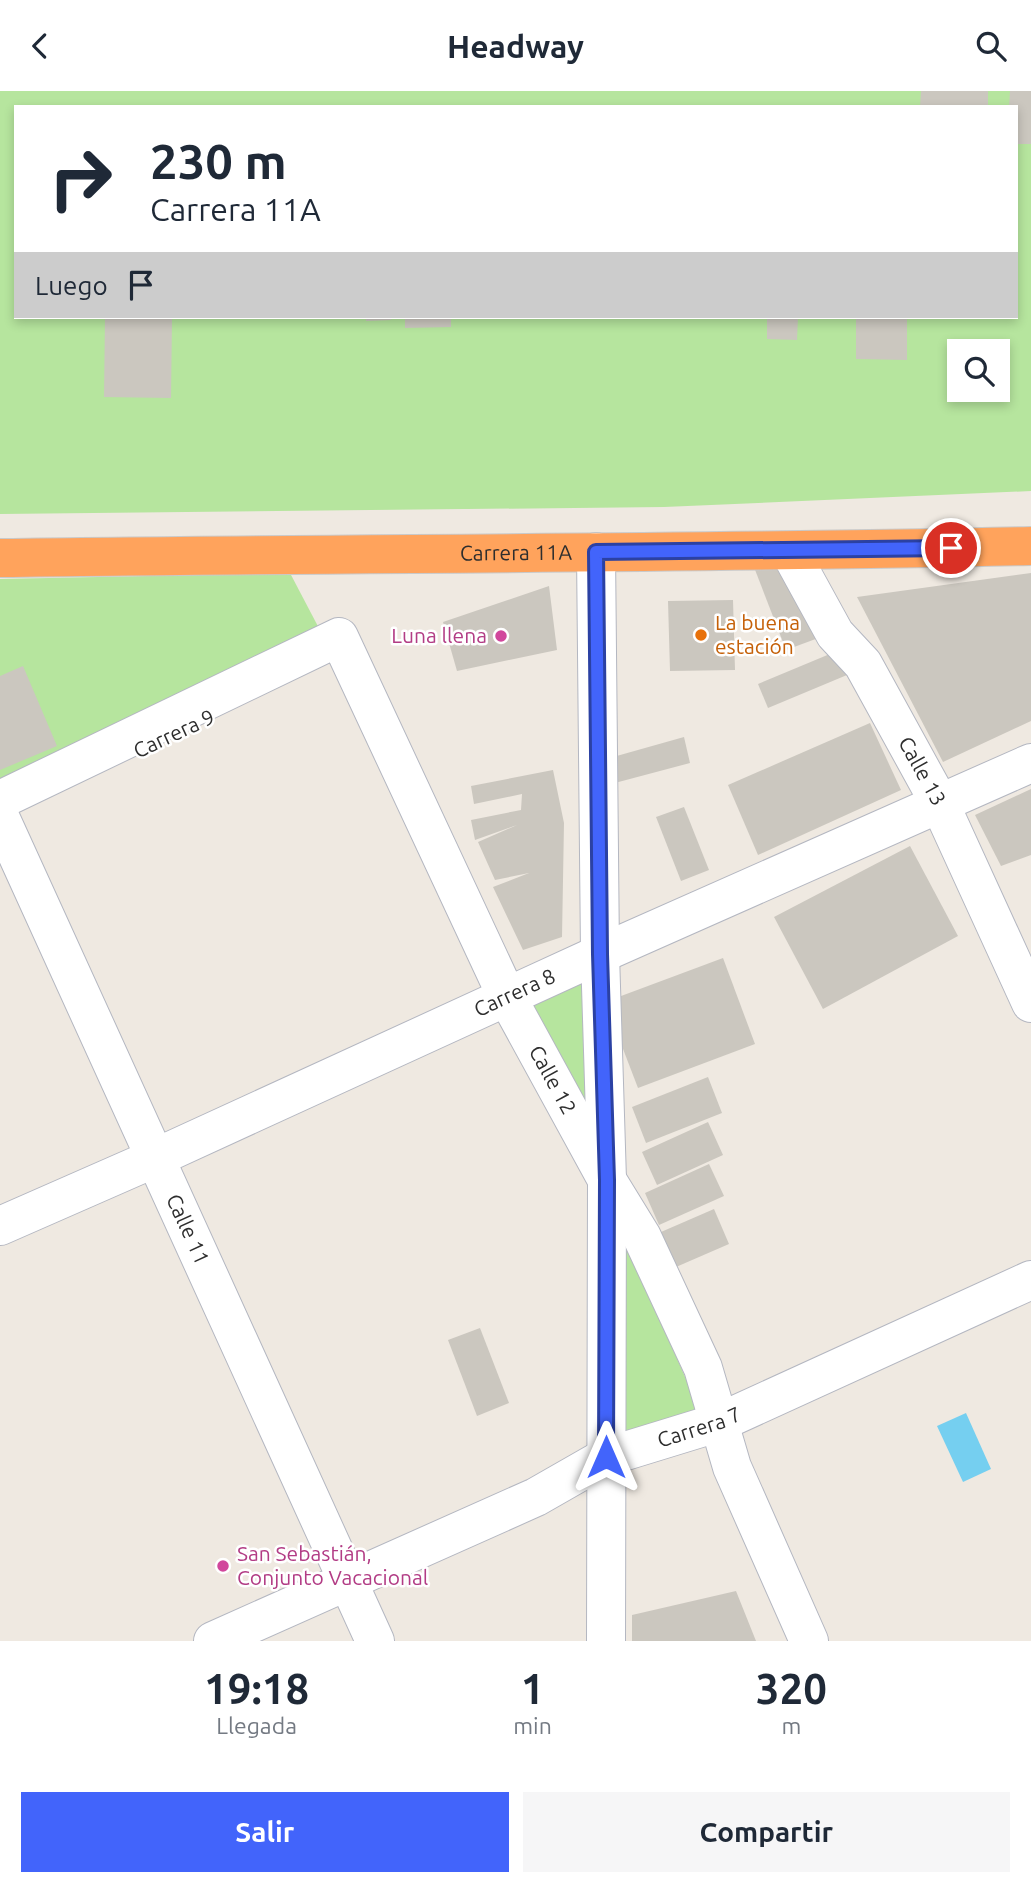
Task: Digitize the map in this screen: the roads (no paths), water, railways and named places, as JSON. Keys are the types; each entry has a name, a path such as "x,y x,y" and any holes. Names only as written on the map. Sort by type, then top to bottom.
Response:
{"highway":[{"name":"Carrera 11A","path":"0,558 315,553 790,552 1031,546"}],"street":[{"path":"596,552 600,954 607,1180 606,1641"},
{"name":"Calle 13","path":"790,552 835,634 863,664 940,804 1031,1003"},
{"name":"Carrera 9","path":"0,800 344,645"},
{"name":"Carrera 9","path":"0,816 344,645"},
{"name":"Calle 12","path":"344,645 507,997 607,1180 642,1237 703,1368 732,1467 809,1641"},
{"name":"Carrera 8","path":"0,1226 600,954 1031,763"},
{"name":"Calle 11","path":"0,816 375,1641"},
{"name":"Carrera 7","path":"213,1641 536,1497 606,1457 720,1422 1031,1280"}],"water":[{"path":"966,1413 991,1469 963,1482 937,1426"}],"place":[{"name":"La buena estación","path":"701,635"},
{"name":"Luna llena","path":"501,636"},
{"name":"San Sebastián, Conjunto Vacacional","path":"223,1566"}]}
